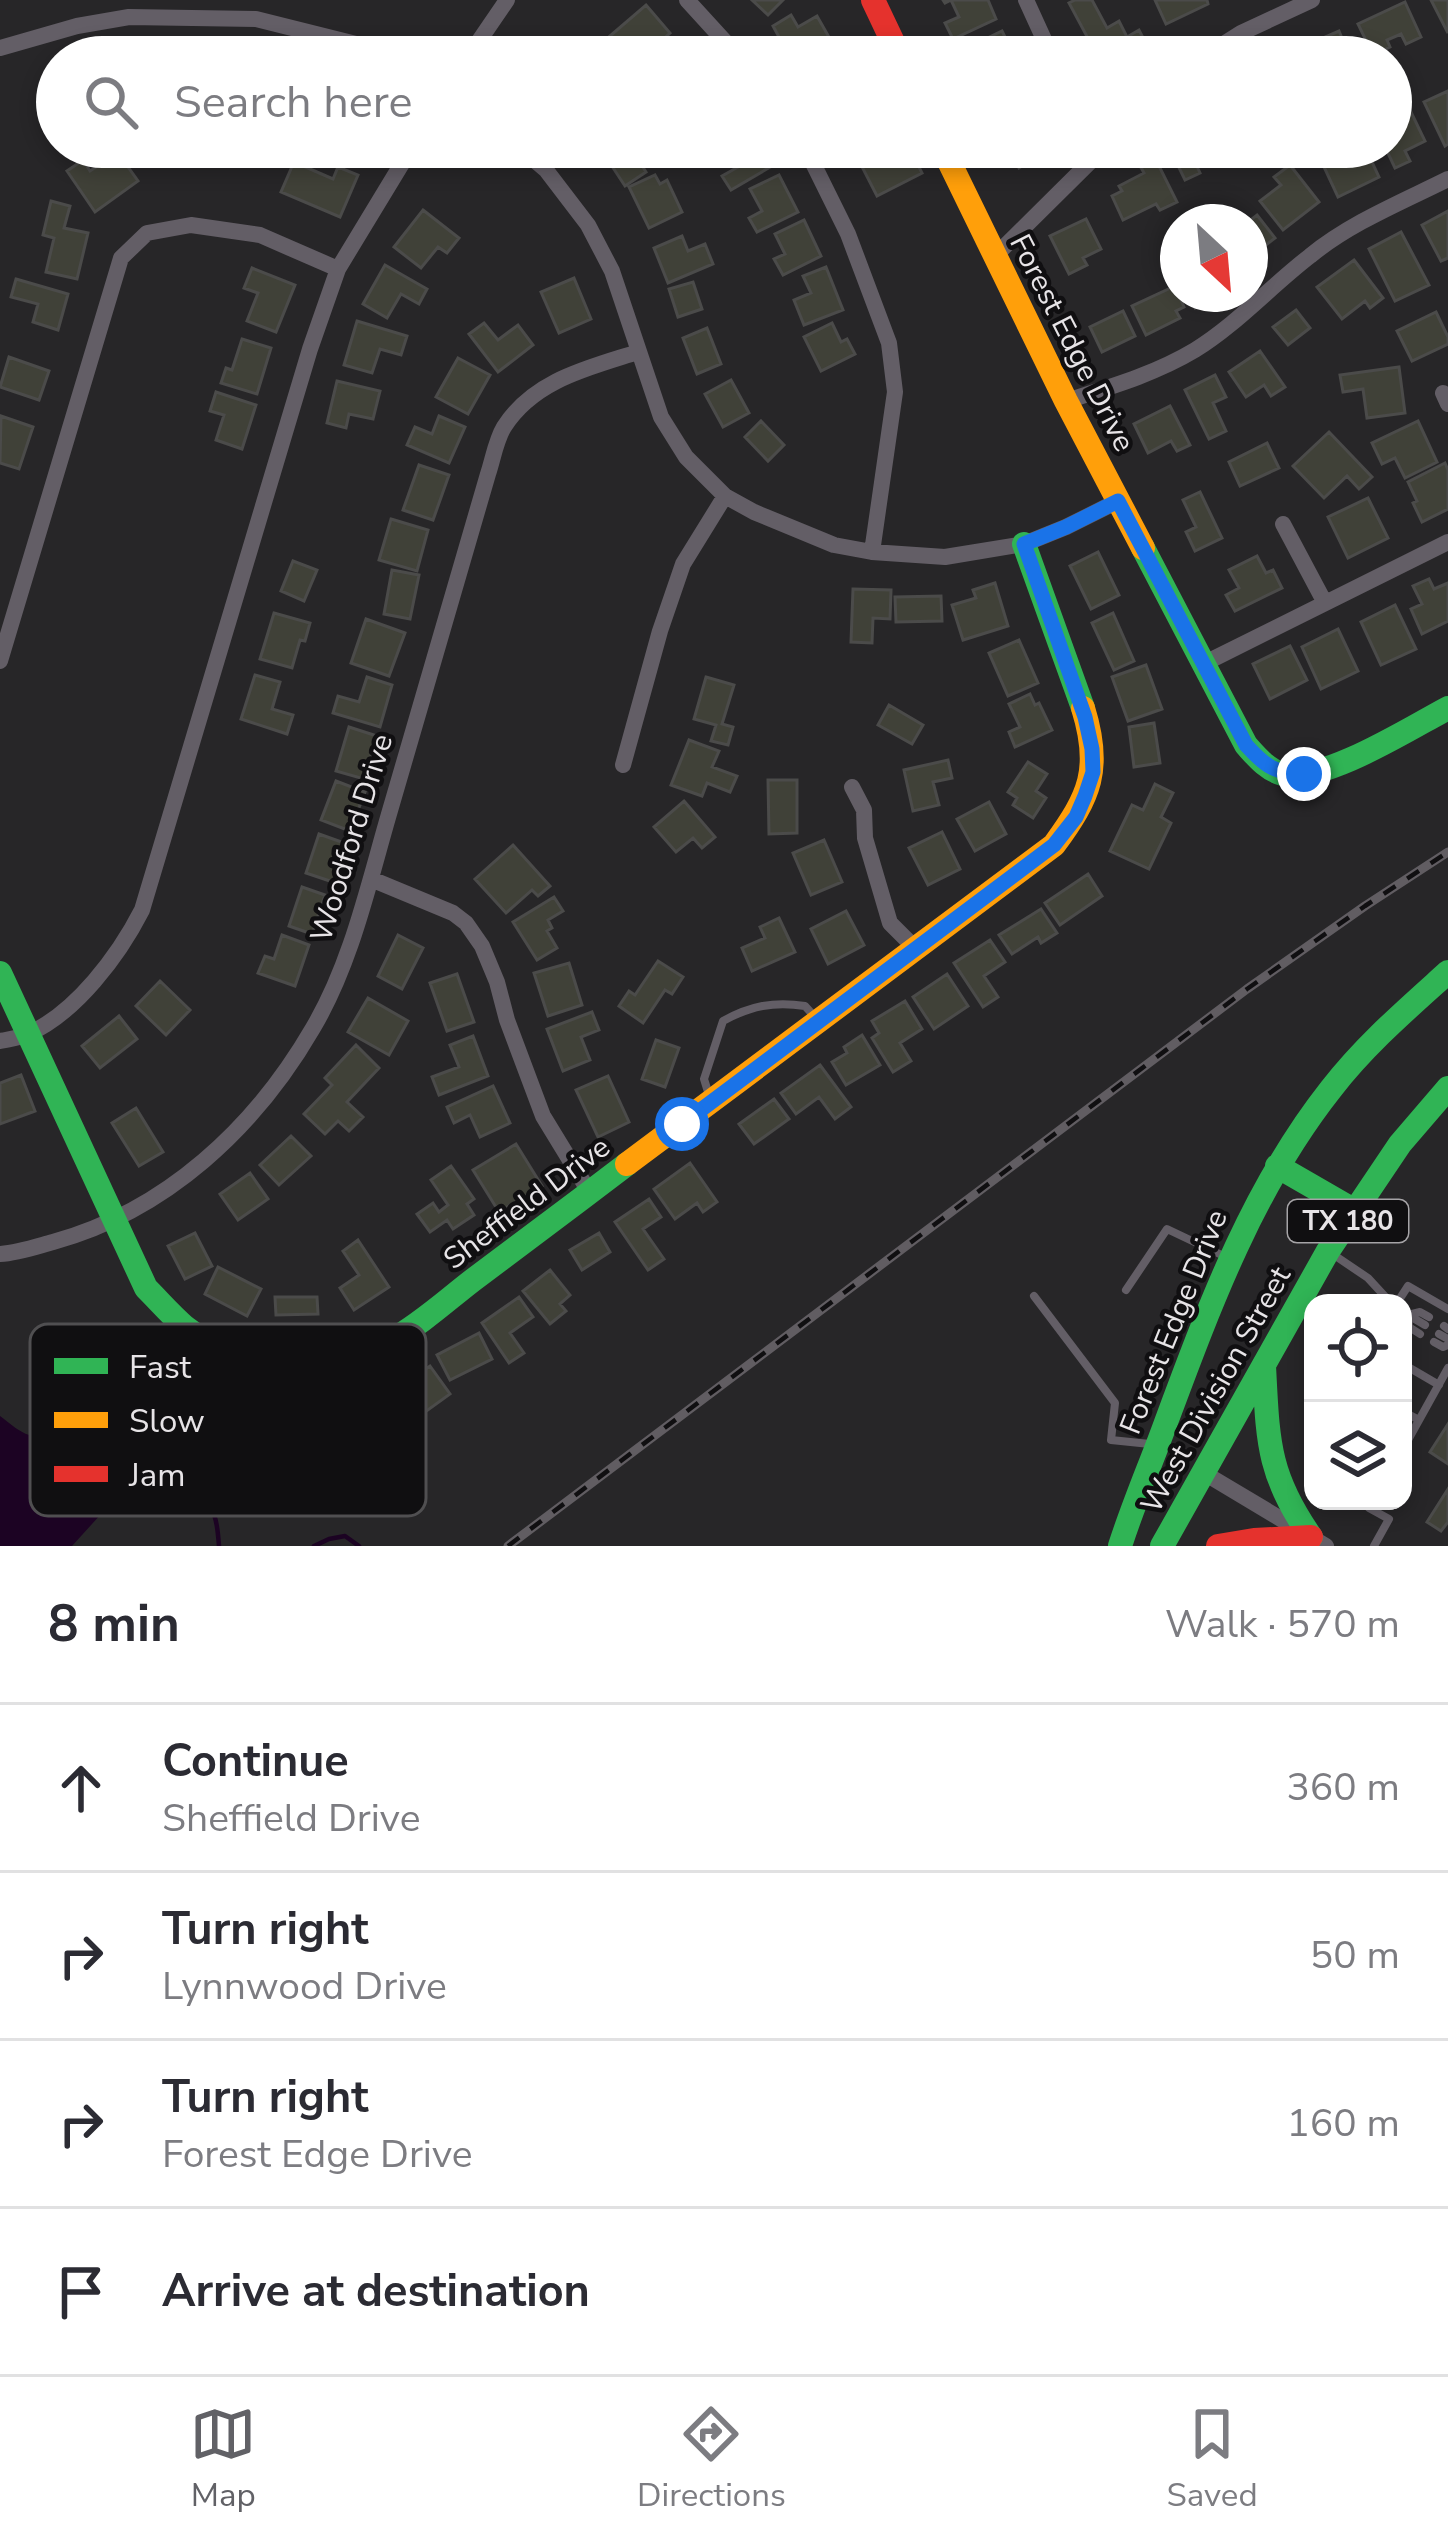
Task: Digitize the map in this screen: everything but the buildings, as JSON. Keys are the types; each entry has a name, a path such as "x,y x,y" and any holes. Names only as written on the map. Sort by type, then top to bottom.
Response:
{"street":[{"path":"482,36 507,0"},
{"path":"687,0 720,36"},
{"path":"874,0 890,36"},
{"path":"1026,0 1042,36"},
{"path":"1236,36 1312,0"},
{"path":"42,36 129,17 256,20 323,36"},
{"path":"0,48 36,38"},
{"path":"0,1041 28,1034 56,1017 96,980 125,944 142,910 338,268 399,168"},
{"path":"543,168 589,225 612,271 661,417 686,457 725,496 834,545 945,557 1024,544 1118,501"},
{"path":"815,168 848,234 889,343 895,392 872,552"},
{"name":"Forest Edge Drive","path":"952,168 1066,401 1246,745 1282,774 1304,774 1327,769 1448,708"},
{"path":"994,256 1084,168"},
{"path":"1066,401 1155,372 1196,350 1313,253 1448,179"},
{"path":"0,661 122,257 147,233 191,225 260,235 338,268"},
{"name":"Woodford Drive","path":"0,1254 115,1221 207,1160 263,1103 314,1027 339,972 371,879 503,429 535,392 578,371 638,352"},
{"path":"623,765 683,564 725,496"},
{"path":"1283,524 1325,603"},
{"path":"1205,663 1448,542"},
{"name":"Sheffield Drive","path":"414,1324 1054,845 1076,817 1093,772 1092,749 1024,544"},
{"path":"852,787 864,809 865,838 890,923 915,948"},
{"path":"371,879 453,913 466,923 482,946 543,1116 590,1193"},
{"name":"Forest Edge Drive","path":"1120,1546 1201,1322 1249,1214 1332,1087 1448,971"},
{"name":"Sheffield Drive","path":"0,973 146,1288 182,1324"},
{"name":"West Division Street","path":"1162,1546 1328,1251 1400,1144 1448,1088"},
{"path":"1277,1166 1355,1210"},
{"path":"1264,1366 1269,1445 1278,1479 1286,1499 1318,1541"},
{"path":"1204,1473 1318,1541"},
{"path":"1218,1546 1254,1540 1318,1541"}],"lane":[{"path":"711,1102 704,1079 723,1022 766,1004 805,1006 819,1021"},
{"path":"1126,1290 1167,1229 1229,1258"},
{"path":"1328,1251 1385,1294"},
{"path":"1401,1294 1408,1286 1448,1309"},
{"path":"1034,1296 1115,1402 1111,1440 1157,1445"},
{"path":"1412,1317 1425,1325"},
{"path":"1412,1428 1448,1368"},
{"path":"1412,1369 1438,1385"},
{"path":"1412,1416 1419,1420"},
{"path":"1374,1546 1389,1519 1378,1510"}],"shaded area":[{"path":"0,1416 30,1435 30,1516 99,1516 72,1546 0,1546"}],"waterway":[{"path":"214,1516 219,1546"},
{"path":"314,1546 345,1536 359,1546"}],"railway":[{"path":"508,1546 1247,989 1448,852"}],"traffic: fast":[{"path":"1024,544 1083,708"},
{"path":"1143,548 1246,745 1272,769 1300,775 1321,770 1367,752 1448,708"},
{"path":"1120,1546 1216,1293 1278,1167 1344,1073 1448,972"},
{"path":"0,973 146,1288 182,1324"},
{"path":"1162,1546 1328,1251 1400,1144 1448,1088"},
{"path":"416,1324 627,1164"},
{"path":"1277,1166 1355,1211"},
{"path":"1264,1366 1272,1456 1286,1494 1311,1537"}],"traffic: slow":[{"path":"952,168 1143,548"},
{"path":"627,1164 1054,845 1089,781 1092,748 1083,708"}],"traffic: jam":[{"path":"873,0 890,36"},
{"path":"1218,1546 1311,1537"}],"route":[{"path":"682,1124 1054,845 1076,817 1093,772 1092,749 1024,544 1118,501 1246,745 1282,774 1304,774"}]}
